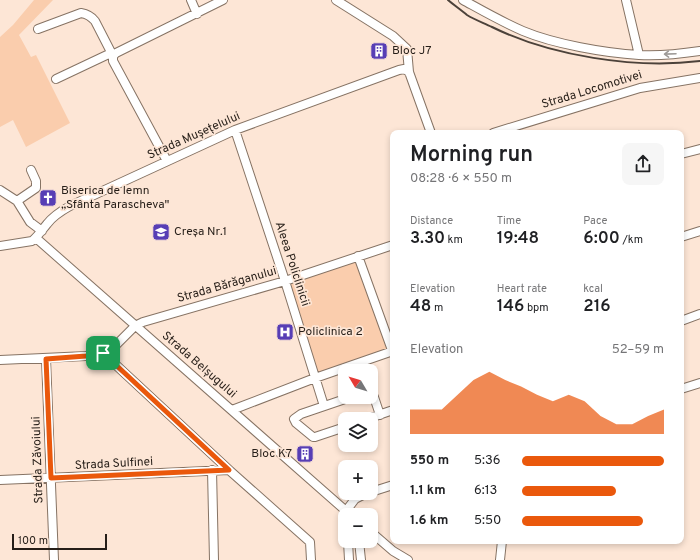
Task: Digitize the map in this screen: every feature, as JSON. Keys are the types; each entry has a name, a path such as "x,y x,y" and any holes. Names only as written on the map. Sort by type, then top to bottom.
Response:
{"street":[{"path":"191,0 197,14"},
{"path":"56,80 116,53 223,0"},
{"path":"336,0 393,36 407,49 409,72 431,130"},
{"name":"Strada Locomotivei","path":"463,0 495,18 524,31 556,41 584,47 639,55 700,51"},
{"path":"626,0 639,55"},
{"path":"38,29 81,12 95,21 112,54 113,61 167,161"},
{"name":"Strada Mușețelului","path":"36,238 52,218 64,210 235,130 399,70 404,69 409,72"},
{"name":"Strada Locomotivei","path":"503,130 640,88 700,78"},
{"name":"Aleea Policlinicii","path":"235,130 285,281 324,406"},
{"path":"684,153 700,149"},
{"path":"16,201 36,188 36,181 31,170"},
{"path":"0,190 16,201 30,222 42,231"},
{"path":"684,236 700,231"},
{"path":"0,246 27,242 36,238"},
{"name":"Strada Belșugului","path":"36,238 341,508"},
{"name":"Strada Bărăganului","path":"136,326 143,322 285,281 390,246"},
{"path":"358,256 390,343"},
{"path":"684,320 700,314"},
{"path":"0,360 46,359 86,356 103,353 111,350 136,326"},
{"path":"232,410 315,378 390,352"},
{"path":"103,353 229,470 310,542 311,560"},
{"name":"Strada Zăvoiului","path":"46,359 54,560"},
{"path":"684,388 700,383"},
{"path":"338,401 295,417 294,421 315,438 338,430"},
{"path":"376,404 380,415 390,411"},
{"path":"212,470 214,560"},
{"name":"Strada Sulfinei","path":"0,480 229,470"},
{"path":"378,490 390,486"},
{"path":"378,538 393,551 408,560"},
{"path":"500,560 502,544"},
{"path":"348,548 349,560"},
{"path":"360,548 361,560"}],"shaded area":[{"path":"34,0 53,0 19,35 31,57 36,55 70,123 26,147 13,120 0,127 0,37 13,25"},
{"path":"358,256 390,345 390,352 355,364 338,364 338,370 315,378 285,281"}],"railway":[{"path":"448,0 476,20 515,37 566,53 593,58 648,63 700,61"}],"place":[{"name":"Bloc J7","path":"379,51"},
{"name":"Biserica de lemn „Sfânta Parascheva\"","path":"48,198"},
{"name":"Creșa Nr.1","path":"161,232"},
{"name":"Policlinica 2","path":"285,332"},
{"name":"Bloc K7","path":"305,454"}],"route":[{"path":"103,353 229,470 51,478 46,359 86,356 103,353"}]}
